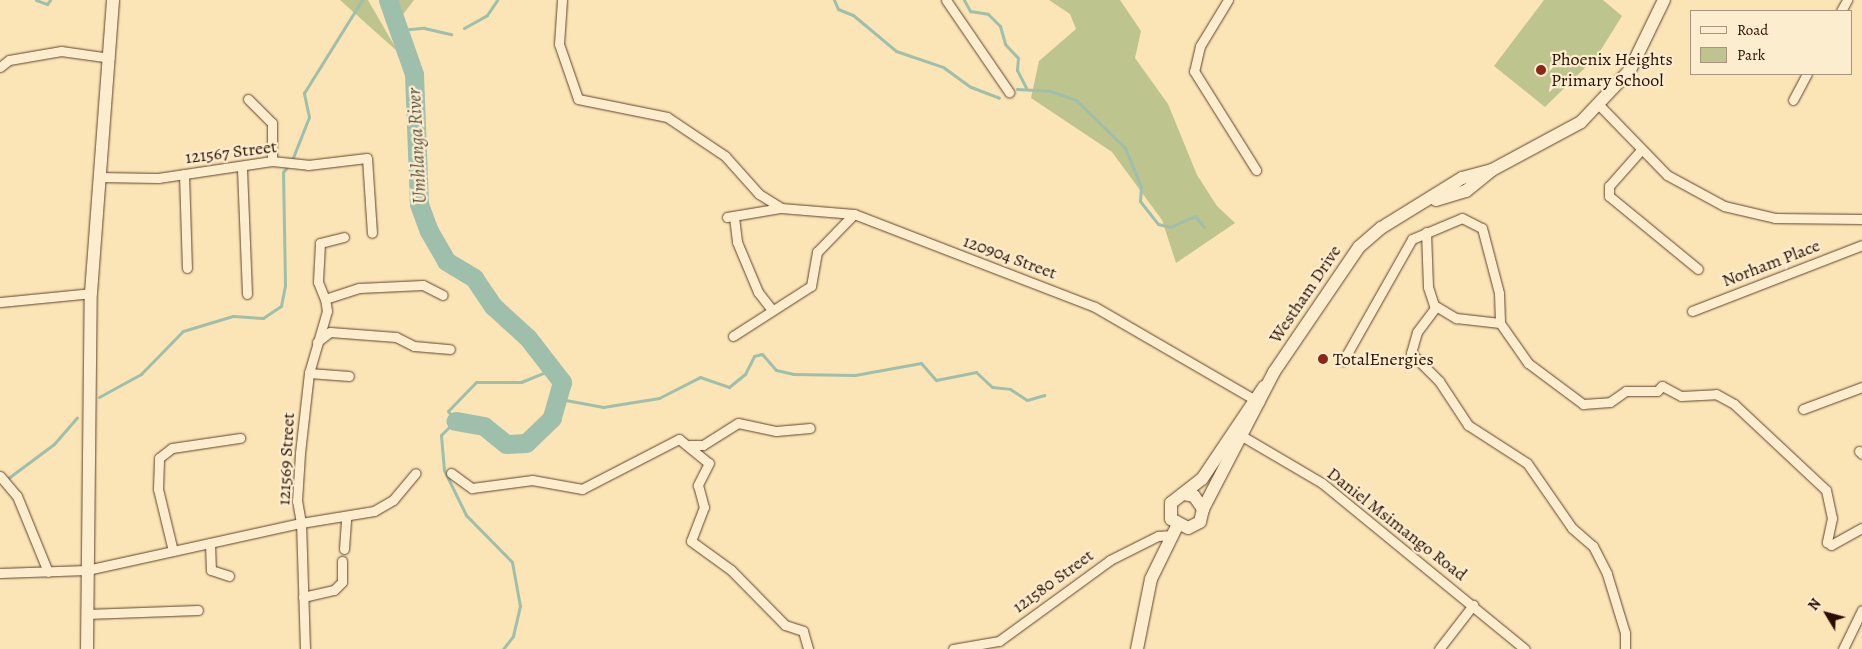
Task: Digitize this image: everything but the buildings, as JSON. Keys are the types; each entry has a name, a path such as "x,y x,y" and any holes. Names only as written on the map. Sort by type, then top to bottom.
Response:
{"street":[{"path":"87,649 91,293 98,177 110,58 113,0"},
{"path":"562,0 557,31 560,54 574,94 582,102 635,108 667,117 726,156 759,194 781,208"},
{"path":"946,0 1009,92"},
{"path":"1228,0 1193,66 1256,170"},
{"name":"Westham Drive","path":"1203,508 1211,486 1242,436 1270,379 1351,256 1381,228 1425,203 1466,191 1492,170 1559,136 1600,106 1644,49 1664,0"},
{"path":"0,67 9,60 61,51 110,58"},
{"path":"1793,100 1806,75"},
{"path":"248,98 272,123 272,161"},
{"path":"1600,106 1641,150 1682,185 1746,213 1775,218 1862,219"},
{"name":"Norham Place","path":"1641,150 1609,186 1609,196 1698,269"},
{"name":"121567 Street","path":"98,177 184,174 242,168 272,161 308,165 367,158 372,233"},
{"path":"242,168 247,294"},
{"path":"184,174 187,268"},
{"name":"120904 Street","path":"772,310 758,292 737,242 730,217 781,208 854,214 1095,307 1258,401"},
{"path":"733,336 811,286 817,252 854,214"},
{"path":"1343,361 1412,239 1462,218 1482,228 1499,293 1500,323 1528,363 1583,404 1610,402 1626,391 1657,390 1662,386 1681,396 1716,394 1734,404 1826,490 1832,518 1828,542 1862,528"},
{"path":"1426,232 1428,287 1434,305 1456,318 1500,323"},
{"path":"344,236 320,243 318,282 325,299 359,288 423,285 443,295"},
{"name":"Norham Place","path":"1692,311 1862,245"},
{"path":"0,302 91,293"},
{"name":"121569 Street","path":"0,573 87,570 301,524 298,474 309,373 316,342 327,311 325,299"},
{"path":"1434,305 1417,332 1411,354 1439,382 1468,424 1527,463 1572,528 1593,546 1607,574 1625,633 1625,649"},
{"path":"316,342 330,332 396,337 414,346 450,349"},
{"path":"309,373 349,376"},
{"path":"1803,409 1862,387"},
{"name":"Westham Drive","path":"1184,494 1202,479 1258,401"},
{"path":"451,473 472,488 532,480 582,489 672,439 690,445 703,445 738,423 776,431 810,428"},
{"name":"Daniel Msimango Road","path":"1242,436 1322,483 1525,649"},
{"path":"173,551 158,490 160,458 172,448 240,438"},
{"path":"690,445 709,465 698,485 704,507 691,541 706,556 729,568 768,610 785,625 803,631 808,649"},
{"path":"305,649 301,524 346,518 389,503 416,473"},
{"path":"0,476 17,496 48,572"},
{"path":"1137,649 1151,579 1175,531 1169,508 1184,494 1194,496 1203,508 1196,525 1175,531"},
{"path":"344,549 346,518"},
{"name":"121580 Street","path":"952,649 981,646 1006,637 1110,560 1158,536 1175,531"},
{"path":"210,543 211,570 229,576"},
{"path":"303,596 334,590 342,582 342,561"},
{"path":"1439,649 1473,605"},
{"path":"86,614 198,610"},
{"path":"1843,648 1862,610"}],"green space":[{"path":"340,0 368,0 398,52"},
{"path":"393,0 414,0 401,17"},
{"path":"1049,0 1120,0 1141,31 1135,58 1168,104 1197,175 1217,206 1235,223 1176,263 1162,220 1112,152 1031,98 1039,61 1076,29 1070,14"},
{"path":"1544,0 1603,0 1622,16 1597,56 1545,107 1494,66"}],"waterway":[{"path":"36,0 47,4 50,0"},
{"path":"292,160 309,117 304,93 362,0"},
{"name":"Umhlanga River","path":"388,0 414,74 419,204 429,231 446,261 474,278 493,306 528,338 562,382 552,418 526,443 506,444 484,426 455,421"},
{"path":"464,28 487,15 497,0"},
{"path":"834,0 838,9 853,15 896,51 943,67 971,87 999,98"},
{"path":"964,0 970,11 988,14 1000,26 1005,44 1018,58 1017,70 1026,88"},
{"path":"399,30 424,28 451,34"},
{"path":"1017,89 1050,91 1076,100 1125,148 1141,187 1140,201 1158,224 1170,227 1195,216 1204,227"},
{"path":"99,397 141,374 183,331 233,316 263,318 281,306 285,285 283,172 288,166"},
{"path":"560,399 603,407 659,398 700,377 729,387 745,374 754,356 762,354 776,370 793,374 855,375 921,363 936,380 976,372 992,387 1010,389 1027,400 1044,395"},
{"name":"Umhlanga River","path":"503,649 513,636 520,606 512,562 466,515 444,470 441,435 455,421 448,411 476,382 521,382 546,372 545,363"},
{"path":"7,479 54,444 77,418"}],"place":[{"name":"Phoenix Heights Primary School","path":"1541,70"},
{"name":"TotalEnergies","path":"1323,359"}]}
